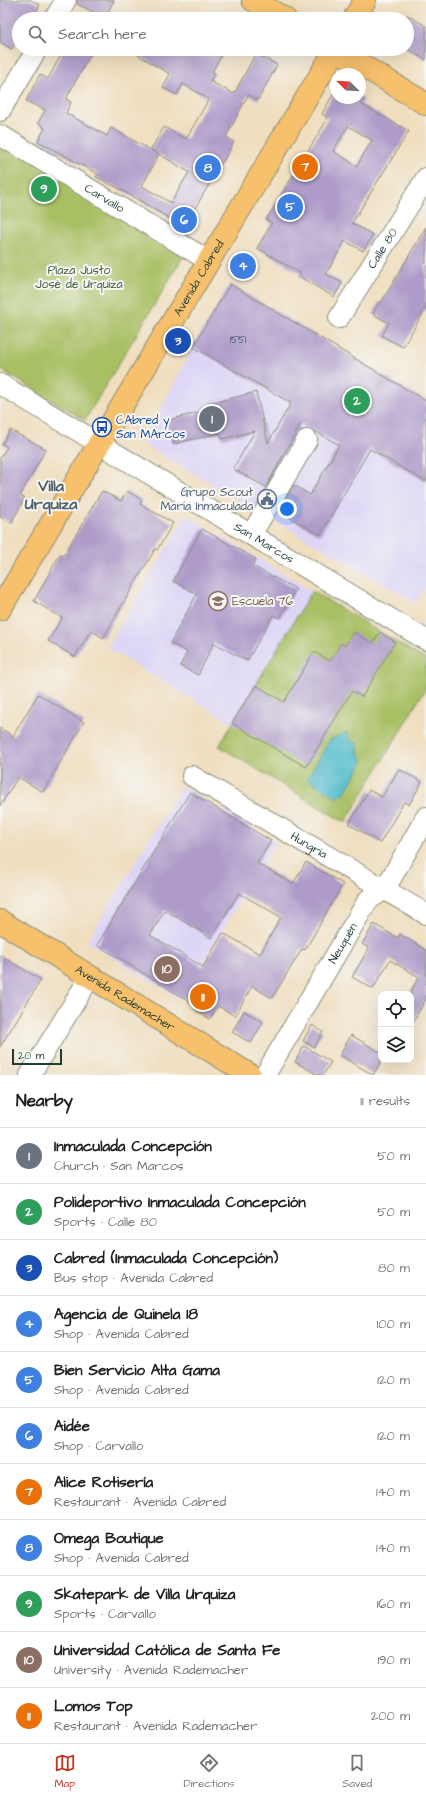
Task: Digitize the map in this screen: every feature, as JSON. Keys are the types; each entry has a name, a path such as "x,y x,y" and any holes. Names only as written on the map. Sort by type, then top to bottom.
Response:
{"main road":[{"path":"253,0 273,12"},
{"path":"358,12 365,0"},
{"name":"Avenida Cabred","path":"0,610 331,56"},
{"path":"347,56 426,104"},
{"name":"Avenida Rademacher","path":"0,921 250,1075"}],"street":[{"path":"58,12 66,0"},
{"path":"0,111 33,56"},
{"name":"Carvallo","path":"0,135 209,261"},
{"name":"Calle 80","path":"339,318 426,178"},
{"name":"San Marcos","path":"0,384 426,640"},
{"path":"251,535 307,440"},
{"name":"Hungría","path":"192,776 426,914"},
{"name":"Neuquén","path":"265,1075 368,900 385,889 426,817"},
{"path":"30,1075 90,977"}],"shaded area":[{"path":"230,284 426,401 426,585 416,603 143,444 193,347"},
{"path":"186,515 312,591 232,723 107,648"},
{"path":"182,786 276,842 181,999 87,942"}],"green space":[{"name":"Plaza Justo José de Urquiza","path":"0,140 186,252 85,420 0,369"},
{"path":"312,591 426,660 426,688 345,823 219,746"}],"water":[{"path":"347,732 350,740 358,744 358,752 363,762 344,793 336,797 307,779 330,740"}],"building":[{"path":"0,0 31,0 40,5 36,12 12,12 12,49 0,42"},
{"path":"77,0 114,0 108,12 93,12 77,4"},
{"path":"414,19 426,26 426,60 414,53"},
{"path":"60,56 89,56 66,99 71,102 66,113 107,136 111,128 158,154 151,149 164,127 186,139 209,99 183,84 177,95 163,88 170,74 140,56 221,56 212,72 215,73 210,81 234,94 254,56 261,56 277,65 258,100 248,95 226,137 234,142 184,227 120,189 96,177 98,174 38,141 45,128 38,123 45,110 26,101 40,74 48,79","holes":["159,154 189,172 171,203 142,186"]},
{"path":"330,100 330,104 361,104 409,131 352,223 373,235 363,251 345,241 326,274 342,283 334,297 298,276 300,273 257,248 272,223 266,220 328,118 322,114","holes":["348,126 372,140 357,166 333,151"]},
{"path":"426,227 426,308 403,347 382,336 389,323 373,314"},
{"path":"230,284 426,401 426,482 370,449 320,535 278,511 294,485 310,495 339,445 301,423 266,487 233,469 255,431 222,439 220,433 173,444 168,420 214,409 212,403 256,392 268,443 291,403 193,347"},
{"path":"10,430 46,449 20,496 25,498 11,523 0,517 0,458 7,447 2,444"},
{"path":"102,491 121,501 127,491 142,500 140,504 173,523 157,550 155,549 103,638 91,630 75,657 48,641 62,618 34,601 60,554 63,556"},
{"path":"202,529 256,559 252,566 296,589 280,618 273,615 247,661 214,643 198,675 180,666 187,652 170,643 197,594 173,581"},
{"path":"353,632 373,643 380,632 395,642 362,697 352,691 306,767 232,723 256,685 284,702 314,652 330,661 341,643 345,646"},
{"path":"38,694 84,722 43,792 18,777 0,806 0,728 13,736"},
{"path":"399,769 422,782 409,805 404,802 380,843 349,824 369,790 382,797"},
{"path":"190,792 271,841 257,863 293,884 306,862 343,884 305,950 302,949 272,998 252,986 235,1016 218,1006 210,1019 195,1010 197,1006 97,945","holes":["239,893 281,917 260,954 223,933 203,967 150,935 165,910 211,938"]},
{"path":"374,924 398,938 400,934 426,950 426,999 414,1020 414,991 411,991 419,977 390,960 373,989 352,977 369,948 362,944"},
{"path":"0,955 41,980 0,1047"},
{"path":"244,1011 263,1022 251,1043 232,1032"},
{"path":"312,1025 323,1032 314,1047 303,1041"},
{"path":"351,1035 378,1051 378,1063 380,1063 373,1075 340,1055"},
{"path":"304,1046 331,1062 323,1075 318,1075 295,1062"}],"place":[{"name":"Alice Rotisería","path":"305,167"},
{"name":"Omega Boutique","path":"208,168"},
{"name":"Skatepark de Villa Urquiza","path":"44,189"},
{"name":"Bien Servicio Alta Gama","path":"290,207"},
{"name":"Aidée","path":"184,220"},
{"name":"Agencia de Quinela 18","path":"243,266"},
{"name":"Cabred (Inmaculada Concepción)","path":"178,341"},
{"name":"Polideportivo Inmaculada Concepción","path":"357,401"},
{"name":"Inmaculada Concepción","path":"212,419"},
{"name":"CAbred y San MArcos","path":"102,427"},
{"name":"Grupo Scout María Inmaculada","path":"267,499"},
{"name":"Escuela 76","path":"218,601"},
{"name":"Universidad Católica de Santa Fe","path":"167,969"},
{"name":"Lomos Top","path":"203,997"}],"district":[{"name":"Villa Urquiza","path":"51,495"}]}
